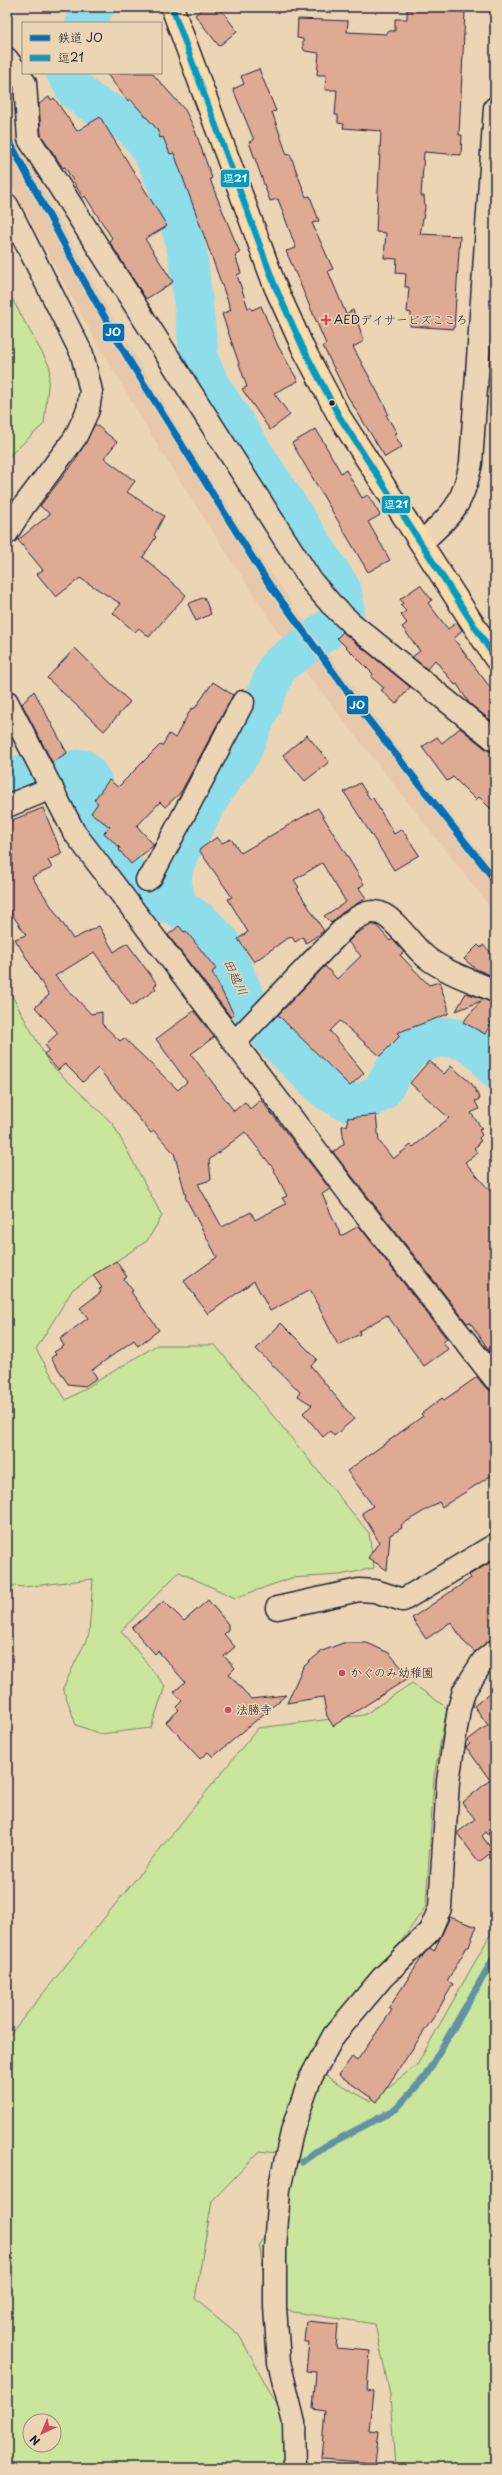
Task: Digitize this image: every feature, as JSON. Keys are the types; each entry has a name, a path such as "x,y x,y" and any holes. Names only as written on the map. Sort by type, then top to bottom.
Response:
{"main road":[{"path":"172,7 275,286 303,348 339,416 495,658"}],"street":[{"path":"7,59 25,83 29,139 308,575 331,604 351,623 495,740"},
{"path":"421,543 453,513 466,490 471,463 495,108"},
{"path":"7,204 82,354 91,391 88,410 74,438 23,507 7,533"},
{"path":"7,702 74,832 241,1036 348,1192 495,1379"},
{"path":"147,880 151,877 242,702"},
{"path":"7,806 47,779"},
{"path":"241,1036 349,923 367,912 380,913 390,920 426,957 436,964 495,991"},
{"path":"277,1608 359,1590 375,1591 403,1600 495,1545"},
{"path":"295,2468 294,2423 279,2362 275,2307 275,2249 279,2189 293,2128 310,2078 334,2035 382,1978 430,1931 440,1908 448,1781 459,1709 464,1691 483,1660 495,1650"}],"shaded area":[{"path":"7,119 53,209 116,323 184,437 253,547 306,624 283,640 161,451 93,336 30,220 7,176"},
{"path":"327,653 408,761 495,870 495,913 304,670"}],"green space":[{"path":"7,290 50,367 44,424 7,458"},
{"path":"7,987 49,1063 113,1124 162,1216 147,1241 73,1289 36,1349 66,1400 157,1345 215,1345 369,1533 374,1568 340,1575 291,1578 235,1598 179,1572 121,1631 165,1686 151,1728 101,1734 76,1725 63,1688 89,1634 93,1579 23,1587 7,1585"},
{"path":"412,1683 447,1708 434,1777 426,1906 384,1966 306,2061 332,2080 370,2101 417,2065 490,1935 495,1875 495,2468 395,2468 390,2395 375,2324 293,2312 268,2298 259,2244 291,2197 288,2191 299,2156 260,2151 212,2201 195,2299 239,2335 287,2423 284,2468 7,2468 7,2038 258,1728 364,1715"}],"building":[{"path":"205,7 219,7 237,31 219,46 195,15"},
{"path":"412,7 462,7 462,12 465,12 459,135 462,135 461,155 424,152 421,196 424,196 425,208 420,234 460,236 454,329 410,326 411,313 407,312 409,287 405,287 406,274 396,273 397,259 384,258 386,233 376,232 381,131 343,128 344,124 338,123 338,115 335,115 337,90 325,90 326,75 317,75 319,53 305,51 303,48 303,39 297,38 298,19 348,21 347,32 386,34 387,31 395,31 395,19 407,19 407,10 412,10"},
{"path":"259,69 276,111 272,112 287,155 290,154 306,197 310,196 319,221 312,223 333,269 328,271 346,314 353,310 361,332 364,341 353,347 385,406 388,414 386,415 397,433 394,434 402,447 385,457 348,397 323,346 326,344 286,251 296,248 278,199 270,201 249,142 254,140 233,89 244,84 241,76"},
{"path":"107,74 153,74 185,110 194,128 212,178 210,179 240,253 235,255 241,273 237,275 248,308 250,307 252,310 261,306 278,346 298,381 274,393 290,415 270,430 242,389 247,387 222,314 231,310 174,153 170,154 163,137 160,138 157,129 130,99 128,101"},
{"path":"49,97 51,100 54,98 77,131 100,117 167,226 145,239 173,282 146,299 109,241 112,238 85,196 83,198 65,167 63,168 41,135 39,104"},
{"path":"95,424 117,442 104,458 135,481 127,492 164,516 154,535 156,537 143,557 186,595 149,637 139,628 135,632 113,613 121,604 80,578 56,597 37,574 43,570 18,540 50,514 40,506 75,461"},
{"path":"316,429 341,473 346,470 362,498 368,495 380,515 368,522 390,560 368,572 292,443"},
{"path":"420,585 432,600 428,603 448,629 457,622 462,630 454,639 495,694 495,724 469,703 457,684 455,685 435,660 427,669 412,657 420,651 402,627 407,623 401,615 406,611 400,605 403,603 400,599"},
{"path":"204,597 211,614 196,621 188,604"},
{"path":"343,632 410,687 396,704 381,690 384,688 371,677 373,674 337,638"},
{"path":"75,648 130,702 104,731 47,678"},
{"path":"213,682 233,695 181,792 165,807 160,802 137,826 154,845 131,864 119,850 120,848 104,833 110,827 91,813 98,803 94,800 109,780 118,787 160,745 162,746 169,734 175,738 191,709 195,708"},
{"path":"34,691 67,753 52,762 22,704"},
{"path":"460,728 487,750 495,752 495,813 479,797 476,800 453,777 447,781 422,747 437,737 442,743"},
{"path":"307,735 329,762 305,781 283,755"},
{"path":"360,783 370,799 373,798 394,834 402,829 419,855 394,870 344,792"},
{"path":"43,808 62,854 48,860 52,868 32,877 73,939 99,926 114,952 127,943 157,984 154,986 156,989 132,1006 94,952 55,976 91,1014 102,1012 102,1024 120,1041 124,1038 178,1090 187,1082 156,1039 194,1011 214,1037 191,1054 234,1111 245,1102 250,1109 261,1100 330,1189 322,1194 341,1236 359,1226 447,1339 443,1342 448,1349 424,1366 387,1315 359,1331 360,1334 338,1345 310,1290 270,1311 254,1281 208,1314 184,1281 217,1257 185,1197 186,1196 174,1153 154,1131 151,1133 98,1068 83,1082 65,1064 58,1070 44,1054 49,1050 45,1045 58,1033 35,1007 49,995 15,939 26,935 7,907 7,822","holes":["245,1132 273,1168 287,1196 282,1198 286,1204 255,1220 251,1212 222,1227 198,1184 211,1180 209,1160"]},
{"path":"318,808 364,884 359,888 366,898 342,913 331,923 324,916 346,902 322,863 294,880 299,887 297,889 324,931 306,943 303,937 295,942 292,937 286,939 254,962 238,939 248,932 228,899 232,897 199,850 217,837 222,843 231,839 241,853"},
{"path":"371,925 376,925 390,941 392,939 404,952 400,955 429,985 439,982 448,1007 448,1014 397,1033 400,1036 380,1056 340,1021 330,1031 364,1073 350,1086 278,1015 325,966 337,979 361,956 348,942 357,933"},
{"path":"179,926 184,932 186,931 216,969 212,972 234,1015 231,1017 168,935"},
{"path":"478,945 481,948 483,945 495,956 495,977 476,969 464,959"},
{"path":"466,993 495,1003 495,1016 485,1034 463,1022 481,1001 456,1011"},
{"path":"429,1061 444,1074 451,1066 472,1084 480,1099 475,1101 479,1109 471,1113 482,1129 479,1130 482,1135 479,1138 481,1141 474,1148 478,1153 465,1162 495,1197 495,1359 470,1322 467,1323 333,1152 344,1144 342,1126 348,1125 347,1118 376,1115 379,1141 393,1159 411,1145 413,1147 449,1118 410,1083"},
{"path":"116,1261 127,1277 124,1279 133,1291 131,1292 159,1330 138,1346 134,1340 92,1370 97,1378 85,1386 68,1384 51,1358 56,1354 54,1352 64,1346 60,1339 88,1318 80,1308 101,1292 99,1289 102,1288 93,1275"},
{"path":"281,1323 317,1359 311,1366 354,1419 334,1436 330,1431 323,1437 303,1413 312,1405 298,1396 300,1392 256,1349"},
{"path":"477,1377 485,1387 495,1391 495,1473 442,1507 439,1502 401,1525 402,1528 390,1535 387,1570 368,1558 379,1542 362,1513 373,1506 347,1471 423,1416 421,1414 442,1398 444,1400"},
{"path":"495,1560 495,1636 475,1652 464,1642 451,1622 426,1639 412,1618 471,1578 469,1575"},
{"path":"208,1600 228,1624 228,1631 224,1634 235,1647 224,1656 235,1668 229,1674 251,1699 286,1695 213,1757 208,1752 200,1759 166,1722 179,1710 176,1707 182,1701 174,1692 185,1682 158,1651 155,1654 132,1628 164,1601 184,1621"},
{"path":"343,1643 367,1643 389,1653 410,1677 333,1726 327,1716 323,1697 287,1703 303,1667 322,1651"},
{"path":"495,1689 495,1843 486,1832 482,1836 493,1851 479,1862 457,1833 475,1819 462,1803 490,1780 466,1747 470,1744 468,1740 488,1725 474,1706"},
{"path":"450,1917 476,1927 469,1947 467,1947 447,1981 453,1984 437,2012 377,2102 339,2075 352,2057 357,2061 392,2010 389,2008 424,1954 430,1948 434,1951"},
{"path":"306,2321 338,2324 336,2348 370,2351 367,2390 373,2391 369,2430 379,2431 375,2463 321,2459 325,2411 313,2409 316,2372 306,2371 309,2342 304,2342"}],"waterway":[{"path":"86,22 95,7"},
{"path":"67,74 76,91 90,102 130,124 146,142 161,169 178,216 188,256 200,363 212,388 342,590 345,607 339,621 278,666 241,753 217,786 181,849 174,867 172,883 178,907"},
{"name":"田越川","path":"7,776 83,769 92,780 82,818 146,895 178,907 201,922 221,943 250,1008 272,1037 327,1091 348,1102 365,1102 382,1091 397,1065 411,1049 433,1039 451,1037 468,1042 484,1054 495,1069"},
{"path":"302,2162 318,2150 396,2109 425,2077 495,1956"}],"rail line":[{"name":"JO","path":"7,137 79,272 129,360 267,581 363,713 495,880"}],"transit line":[{"name":"逗21","path":"172,7 275,286 303,348 339,416 495,658"}],"place":[{"name":"AEDデイサービズこころ","path":"326,320"},
{"name":"かぐのみ幼稚園","path":"342,1673"},
{"name":"法勝寺","path":"228,1710"}]}
